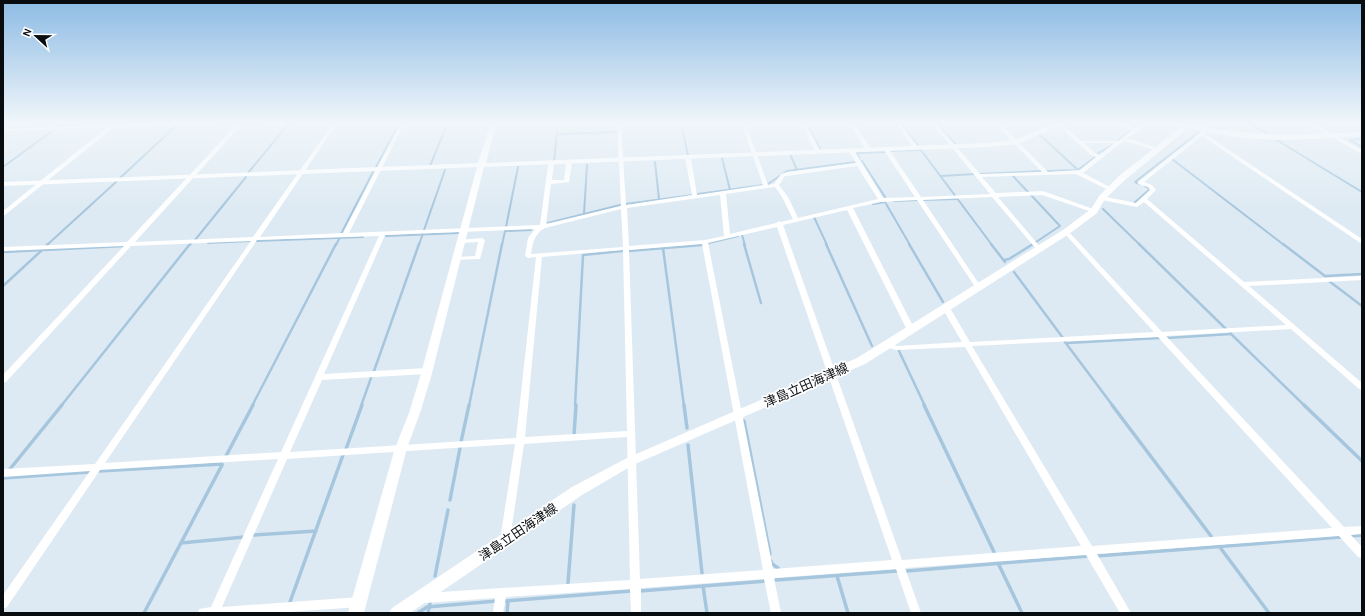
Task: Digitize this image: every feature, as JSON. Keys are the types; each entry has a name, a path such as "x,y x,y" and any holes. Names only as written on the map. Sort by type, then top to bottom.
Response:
{"street":[{"path":"3,214 82,151"},
{"path":"3,380 215,151"},
{"path":"3,604 96,467 316,151"},
{"path":"345,235 388,151"},
{"path":"203,613 357,608 401,448 410,427 427,371 461,236 485,151"},
{"path":"620,151 636,613"},
{"path":"753,151 766,186"},
{"path":"3,184 551,164 839,151"},
{"path":"851,151 881,200"},
{"path":"887,151 978,287"},
{"path":"958,151 1039,249"},
{"path":"1024,151 1046,173"},
{"path":"1089,151 1100,157"},
{"path":"978,176 1080,172 1108,151"},
{"name":"津島立田海津線","path":"397,613 422,598 577,491 631,461 832,374 888,345 1066,232 1094,211 1110,189 1155,151"},
{"path":"1102,198 1137,205 1153,190 1150,186 1140,182 1178,151"},
{"path":"1230,151 1362,242"},
{"path":"688,158 695,196"},
{"path":"549,182 567,181 569,163"},
{"path":"543,227 551,164"},
{"path":"3,250 383,233 461,236 543,227 622,207 776,185 784,175 787,174 859,164"},
{"path":"1077,172 1110,189"},
{"path":"776,185 785,193 787,203 796,219"},
{"path":"723,193 727,236"},
{"path":"543,227 536,230 532,234 528,256 705,242 796,219 881,200 956,196 1049,194 1094,211"},
{"path":"1144,198 1362,387"},
{"path":"849,207 911,330"},
{"path":"779,224 916,613"},
{"path":"1066,232 1362,554"},
{"path":"214,613 383,233"},
{"path":"455,259 478,258 482,240 461,236"},
{"path":"705,242 776,613"},
{"path":"505,540 520,441 539,255"},
{"path":"1244,284 1362,278"},
{"path":"946,308 1126,613"},
{"path":"888,345 896,348 968,345 1292,327"},
{"path":"320,377 427,371"},
{"path":"3,473 630,434"},
{"path":"422,598 635,584 1362,530"},
{"path":"498,613 501,593"}],"waterway":[{"path":"3,167 25,151"},
{"path":"120,178 149,151"},
{"path":"248,173 266,151"},
{"path":"375,169 385,151"},
{"path":"430,166 436,151"},
{"path":"554,162 555,151"},
{"path":"687,151 688,156"},
{"path":"890,151 898,151"},
{"path":"922,151 958,199"},
{"path":"1057,151 1078,170"},
{"path":"1097,154 1103,151"},
{"path":"1140,184 1135,182 1175,151"},
{"path":"1294,151 1362,192"},
{"path":"860,161 857,153 886,152"},
{"path":"790,154 797,170"},
{"path":"1078,170 1095,157"},
{"path":"722,158 730,190"},
{"path":"1172,159 1284,245"},
{"path":"862,161 885,197"},
{"path":"655,162 659,199"},
{"path":"797,170 855,162"},
{"path":"584,214 587,165"},
{"path":"506,227 518,167"},
{"path":"424,230 445,170"},
{"path":"768,184 787,171 797,170"},
{"path":"1047,171 1078,170"},
{"path":"979,174 1042,171"},
{"path":"341,234 373,172"},
{"path":"941,176 975,174"},
{"path":"1013,176 1028,192"},
{"path":"195,240 246,177"},
{"path":"47,245 116,182"},
{"path":"730,190 764,185"},
{"path":"1134,203 1150,189 1145,186"},
{"path":"698,194 730,190"},
{"path":"626,204 693,195"},
{"path":"1031,195 1060,226 1036,242"},
{"path":"922,200 958,199"},
{"path":"958,199 992,245"},
{"path":"894,201 917,200"},
{"path":"873,204 885,202 910,245"},
{"path":"584,214 620,205"},
{"path":"1103,209 1140,245"},
{"path":"548,223 584,214"},
{"path":"814,217 827,245"},
{"path":"502,245 505,231 531,230"},
{"path":"423,234 458,233"},
{"path":"386,236 423,234"},
{"path":"419,245 423,234"},
{"path":"742,235 745,245"},
{"path":"709,243 738,236"},
{"path":"340,238 363,237"},
{"path":"256,241 340,238"},
{"path":"336,245 340,238"},
{"path":"208,243 250,241"},
{"path":"61,406 190,244"},
{"path":"252,406 336,244"},
{"path":"374,371 419,244"},
{"path":"469,406 502,244"},
{"path":"744,244 761,303"},
{"path":"826,244 872,346"},
{"path":"909,244 943,302"},
{"path":"991,244 1005,262"},
{"path":"1004,260 1009,259 1033,244 1032,245"},
{"path":"1139,244 1226,329"},
{"path":"1283,244 1325,276 1362,274"},
{"path":"663,248 702,245"},
{"path":"3,252 124,246"},
{"path":"629,251 663,248"},
{"path":"663,248 684,406"},
{"path":"3,286 41,251"},
{"path":"575,406 583,255 622,251"},
{"path":"1014,272 1063,338"},
{"path":"1329,281 1362,306"},
{"path":"1230,333 1305,406"},
{"path":"1167,338 1231,334"},
{"path":"1067,343 1160,338"},
{"path":"1065,342 1113,406"},
{"path":"899,351 925,406"},
{"path":"361,406 371,378"},
{"path":"10,469 62,405"},
{"path":"226,456 253,405"},
{"path":"346,449 362,405"},
{"path":"461,442 469,405"},
{"path":"574,435 576,405"},
{"path":"684,405 687,428"},
{"path":"924,405 994,552"},
{"path":"1112,405 1211,536"},
{"path":"1304,405 1362,461"},
{"path":"744,421 770,554"},
{"path":"688,445 702,573"},
{"path":"450,500 460,448"},
{"path":"316,531 343,455"},
{"path":"99,471 222,464"},
{"path":"144,613 222,465"},
{"path":"3,478 89,472"},
{"path":"568,583 574,505"},
{"path":"435,576 448,510"},
{"path":"254,535 316,531"},
{"path":"290,602 316,531"},
{"path":"1351,536 1362,535"},
{"path":"181,543 244,537"},
{"path":"1219,546 1341,537"},
{"path":"1097,556 1219,546"},
{"path":"1219,546 1269,613"},
{"path":"998,563 1089,556"},
{"path":"771,561 772,564 778,568"},
{"path":"907,571 998,563"},
{"path":"998,563 1022,613"},
{"path":"776,580 897,571"},
{"path":"837,576 848,613"},
{"path":"703,586 766,581"},
{"path":"640,591 703,586"},
{"path":"703,586 707,613"},
{"path":"505,601 631,591"},
{"path":"429,607 497,601"},
{"path":"507,613 508,601"},
{"path":"418,613 429,607"},
{"path":"428,613 429,607"}]}
